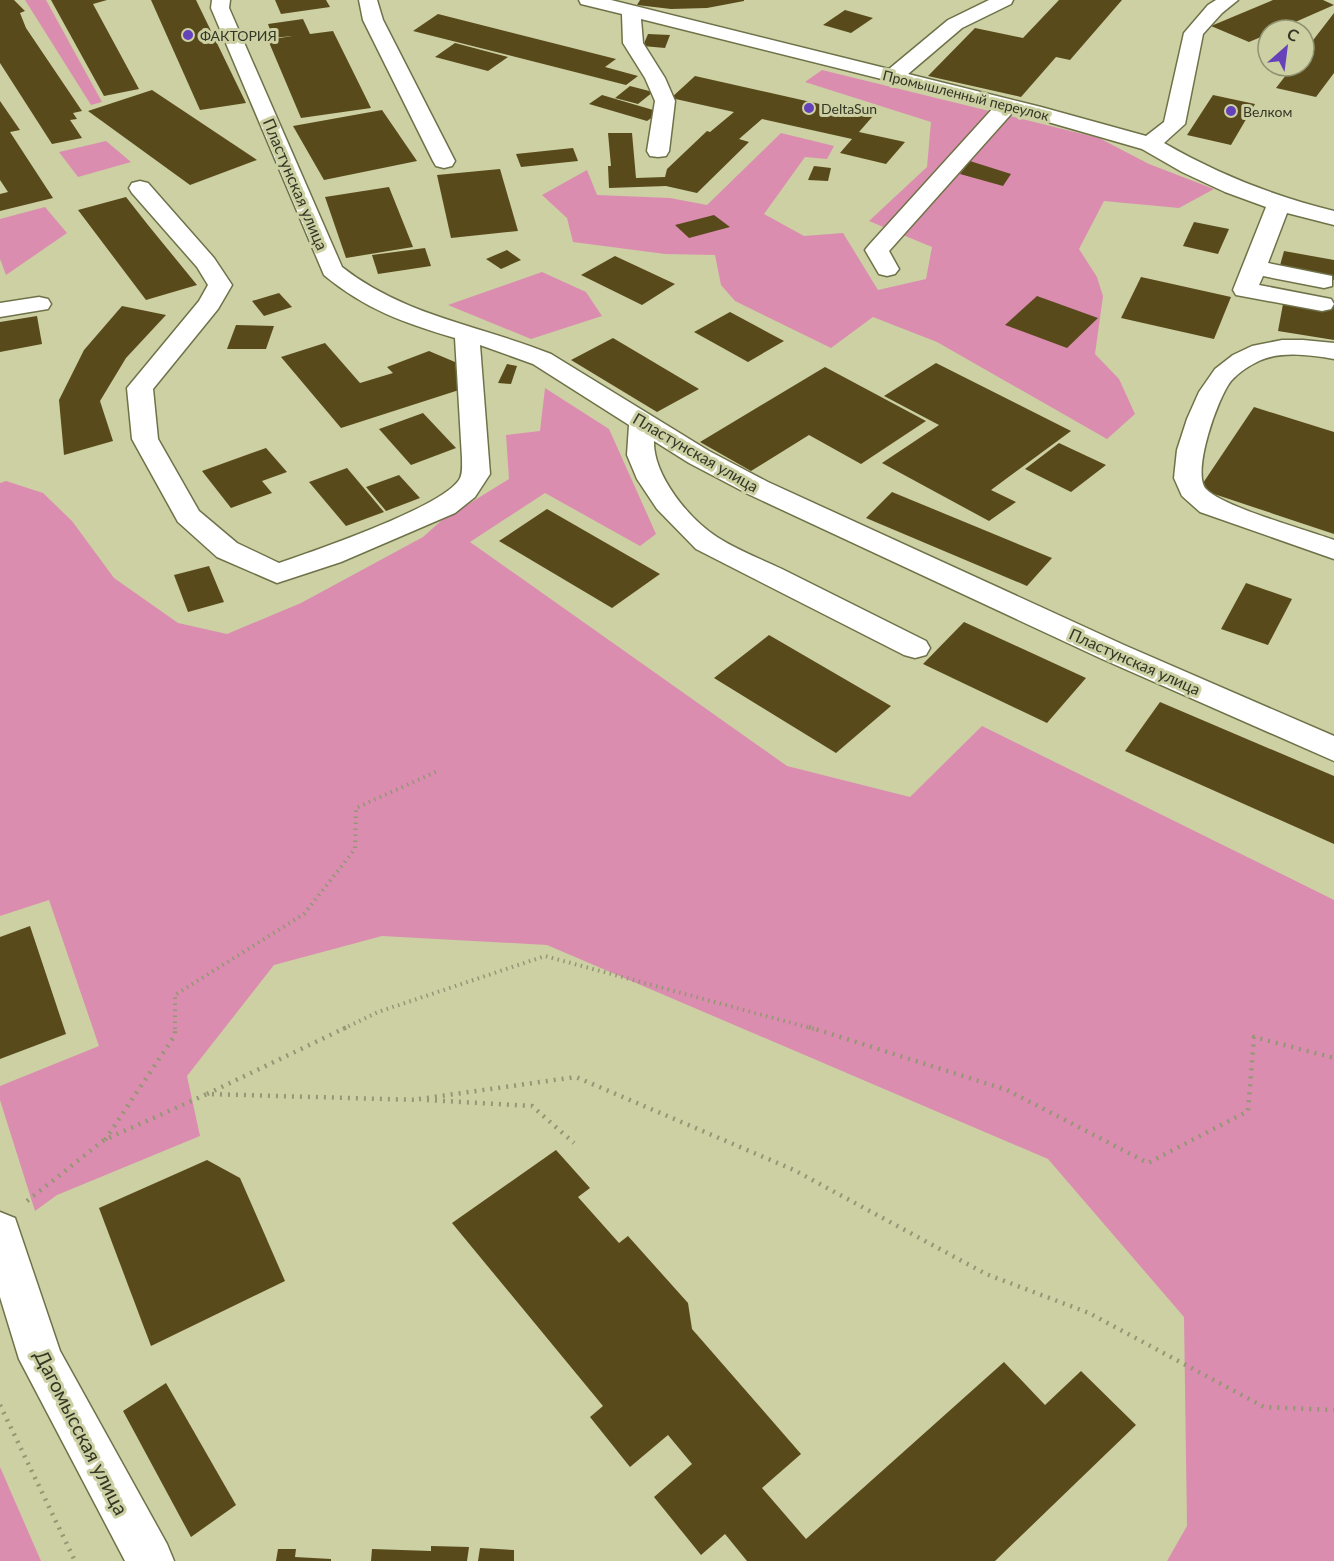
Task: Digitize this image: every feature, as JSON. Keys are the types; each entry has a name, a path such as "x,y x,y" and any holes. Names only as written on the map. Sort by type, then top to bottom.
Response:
{"street":[{"name":"Пластунская улица","path":"220,0 220,8 332,270 354,290 412,318 523,350 542,359 699,457 758,488 1113,652 1334,749"},
{"path":"368,0 373,20 444,160"},
{"name":"Промышленный переулок","path":"588,0 632,13 1008,105 1149,144 1233,187 1279,204 1334,218"},
{"path":"893,76 955,24 1004,0"},
{"path":"1149,144 1163,136 1174,124 1194,33 1215,9 1229,0"},
{"path":"632,13 633,43 655,78 665,101 658,151"},
{"path":"887,269 877,250 1008,105"},
{"path":"140,188 206,262 220,285 209,304 140,388 145,439 188,516 226,550 277,574 331,555 445,507 465,491 476,474 466,334"},
{"path":"1279,204 1254,267 1323,293"},
{"path":"0,310 39,304"},
{"path":"1334,351 1281,348 1254,354 1233,365 1217,382 1196,430 1188,476 1190,486 1198,498 1210,506 1334,550"},
{"path":"642,422 641,454 647,473 683,524 706,543 915,648"},
{"name":"Дагомысская улица","path":"9,1220 10,1301 150,1561"}],"path":[{"path":"105,1140 175,1035 175,995 304,914 354,849 356,808 440,770"},
{"path":"9,1220 105,1140 378,1012 545,956 784,1019 1007,1090 1148,1163 1248,1110 1254,1037 1334,1058"},
{"path":"419,1100 576,1077 794,1170 986,1274 1089,1313 1264,1407 1334,1410"},
{"path":"207,1094 419,1100 532,1106 574,1143"},
{"path":"0,1405 75,1561"}],"shaded area":[{"path":"25,0 46,0 102,102 91,105"},
{"path":"822,70 1099,138 1149,164 1214,189 1179,208 1104,201 1079,249 1097,277 1103,296 1095,354 1119,379 1135,414 1107,439 937,342 873,317 831,348 735,301 721,285 715,255 665,254 573,242 567,218 542,195 587,170 597,195 670,198 707,205 781,133 834,146 827,159 805,157 764,214 804,236 843,233 878,290 926,279 932,247 869,221 927,167 931,122 805,82"},
{"path":"106,141 131,162 78,177 59,152"},
{"path":"45,207 67,233 6,275 0,259 0,219"},
{"path":"542,272 586,292 602,316 531,339 448,305"},
{"path":"545,388 609,429 656,534 640,546 545,493 470,542 787,766 910,797 982,726 1334,900 1334,1561 1167,1561 1187,1526 1184,1317 1048,1159 547,945 382,936 274,965 187,1076 200,1136 57,1195 35,1211 0,1100 0,1086 99,1046 49,900 0,916 0,483 6,481 43,493 72,521 114,578 178,623 227,634 301,603 423,537 441,521 509,479 506,435 540,431"},
{"path":"0,1467 41,1561 0,1561"}],"building":[{"path":"0,0 14,0 25,11 20,13 26,28 82,111 73,113 77,119 70,120 82,138 52,144 0,63"},
{"path":"51,0 107,0 93,4 139,89 104,96"},
{"path":"151,0 196,0 246,103 200,110"},
{"path":"275,0 326,0 330,7 281,14"},
{"path":"640,0 744,1 707,8 671,9 637,5"},
{"path":"1059,0 1122,0 1070,60 1056,57 1021,97 928,76 975,28 1023,38"},
{"path":"1273,0 1323,0 1334,5 1304,18 1256,18 1256,39 1249,42 1211,26"},
{"path":"845,10 873,18 851,33 823,25"},
{"path":"1334,13 1334,73 1316,97 1276,88 1284,78 1316,78 1316,36"},
{"path":"438,14 616,59 605,67 638,76 626,85 413,31"},
{"path":"303,19 310,34 333,31 371,108 301,118 268,40 292,36 273,38 268,24"},
{"path":"648,34 670,35 665,48 643,46"},
{"path":"455,43 508,57 488,71 435,57"},
{"path":"695,76 873,116 859,132 905,142 886,164 840,153 852,139 762,119 739,139 749,142 697,193 666,186 609,188 608,166 611,166 608,133 632,133 636,178 665,177 667,169 707,131 710,132 734,112 671,98"},
{"path":"630,86 653,92 638,104 615,98"},
{"path":"152,90 257,160 190,185 88,111"},
{"path":"602,95 660,112 647,121 589,104"},
{"path":"1213,95 1255,104 1231,145 1187,135"},
{"path":"0,101 20,130 10,132 53,198 0,211 0,194 8,192 0,180"},
{"path":"382,110 417,161 324,180 293,126"},
{"path":"573,148 578,161 521,167 516,154"},
{"path":"970,161 1011,174 1003,186 960,174"},
{"path":"814,166 831,168 828,181 808,180"},
{"path":"500,169 518,231 451,238 437,175"},
{"path":"389,187 413,247 346,258 325,197"},
{"path":"126,197 197,285 146,300 78,210"},
{"path":"714,215 730,227 689,238 675,225"},
{"path":"1194,222 1229,229 1218,254 1183,246"},
{"path":"425,248 431,266 378,274 372,255"},
{"path":"507,250 521,260 501,269 486,259"},
{"path":"1284,251 1334,260 1334,280 1279,269"},
{"path":"615,256 675,284 642,305 581,275"},
{"path":"1141,277 1231,297 1214,339 1121,318"},
{"path":"279,293 292,307 264,316 252,301"},
{"path":"1037,296 1098,318 1067,348 1005,325"},
{"path":"1334,303 1334,340 1278,331 1283,304 1322,310"},
{"path":"122,306 166,315 126,358 100,401 113,441 64,455 59,400 84,350"},
{"path":"730,312 784,341 748,362 694,332"},
{"path":"37,316 42,344 0,352 0,322"},
{"path":"236,325 274,326 266,349 227,349"},
{"path":"613,338 699,389 657,412 571,360"},
{"path":"325,343 360,383 393,373 387,367 429,351 455,362 459,390 341,428 281,357"},
{"path":"936,363 1071,431 991,490 1016,502 989,521 882,463 939,425 884,396"},
{"path":"507,364 517,366 511,384 498,383"},
{"path":"825,367 926,421 861,464 809,435 751,471 700,442"},
{"path":"1254,407 1334,432 1334,534 1199,489"},
{"path":"423,413 456,448 411,465 379,429"},
{"path":"1059,443 1106,465 1071,492 1025,469"},
{"path":"266,448 287,472 262,481 272,493 231,508 202,471"},
{"path":"347,468 384,512 346,526 309,482"},
{"path":"399,475 420,498 386,511 366,487"},
{"path":"892,492 1052,558 1027,586 866,518"},
{"path":"547,509 660,574 612,608 499,541"},
{"path":"209,566 224,602 188,612 174,575"},
{"path":"1246,583 1292,599 1268,645 1221,629"},
{"path":"964,622 1086,678 1047,723 923,664"},
{"path":"769,635 891,706 836,753 714,678"},
{"path":"1160,702 1334,776 1334,844 1125,751"},
{"path":"30,926 66,1034 0,1059 0,937"},
{"path":"556,1150 590,1188 578,1197 619,1243 628,1236 688,1303 692,1329 801,1454 762,1488 806,1539 1004,1362 1045,1405 1081,1371 1136,1425 995,1561 747,1561 725,1534 701,1555 654,1497 692,1464 668,1435 630,1467 590,1417 603,1406 452,1223"},
{"path":"207,1160 240,1178 285,1281 151,1346 99,1208"},
{"path":"166,1383 236,1505 191,1537 123,1411"},
{"path":"431,1546 469,1547 467,1561 371,1561 372,1549 431,1551"},
{"path":"480,1548 514,1550 514,1561 478,1561"},
{"path":"278,1549 296,1549 295,1557 331,1559 331,1561 276,1561"}],"place":[{"name":"ФАКТОРИЯ","path":"188,35"},
{"name":"DeltaSun","path":"809,108"},
{"name":"Велком","path":"1231,111"}]}
